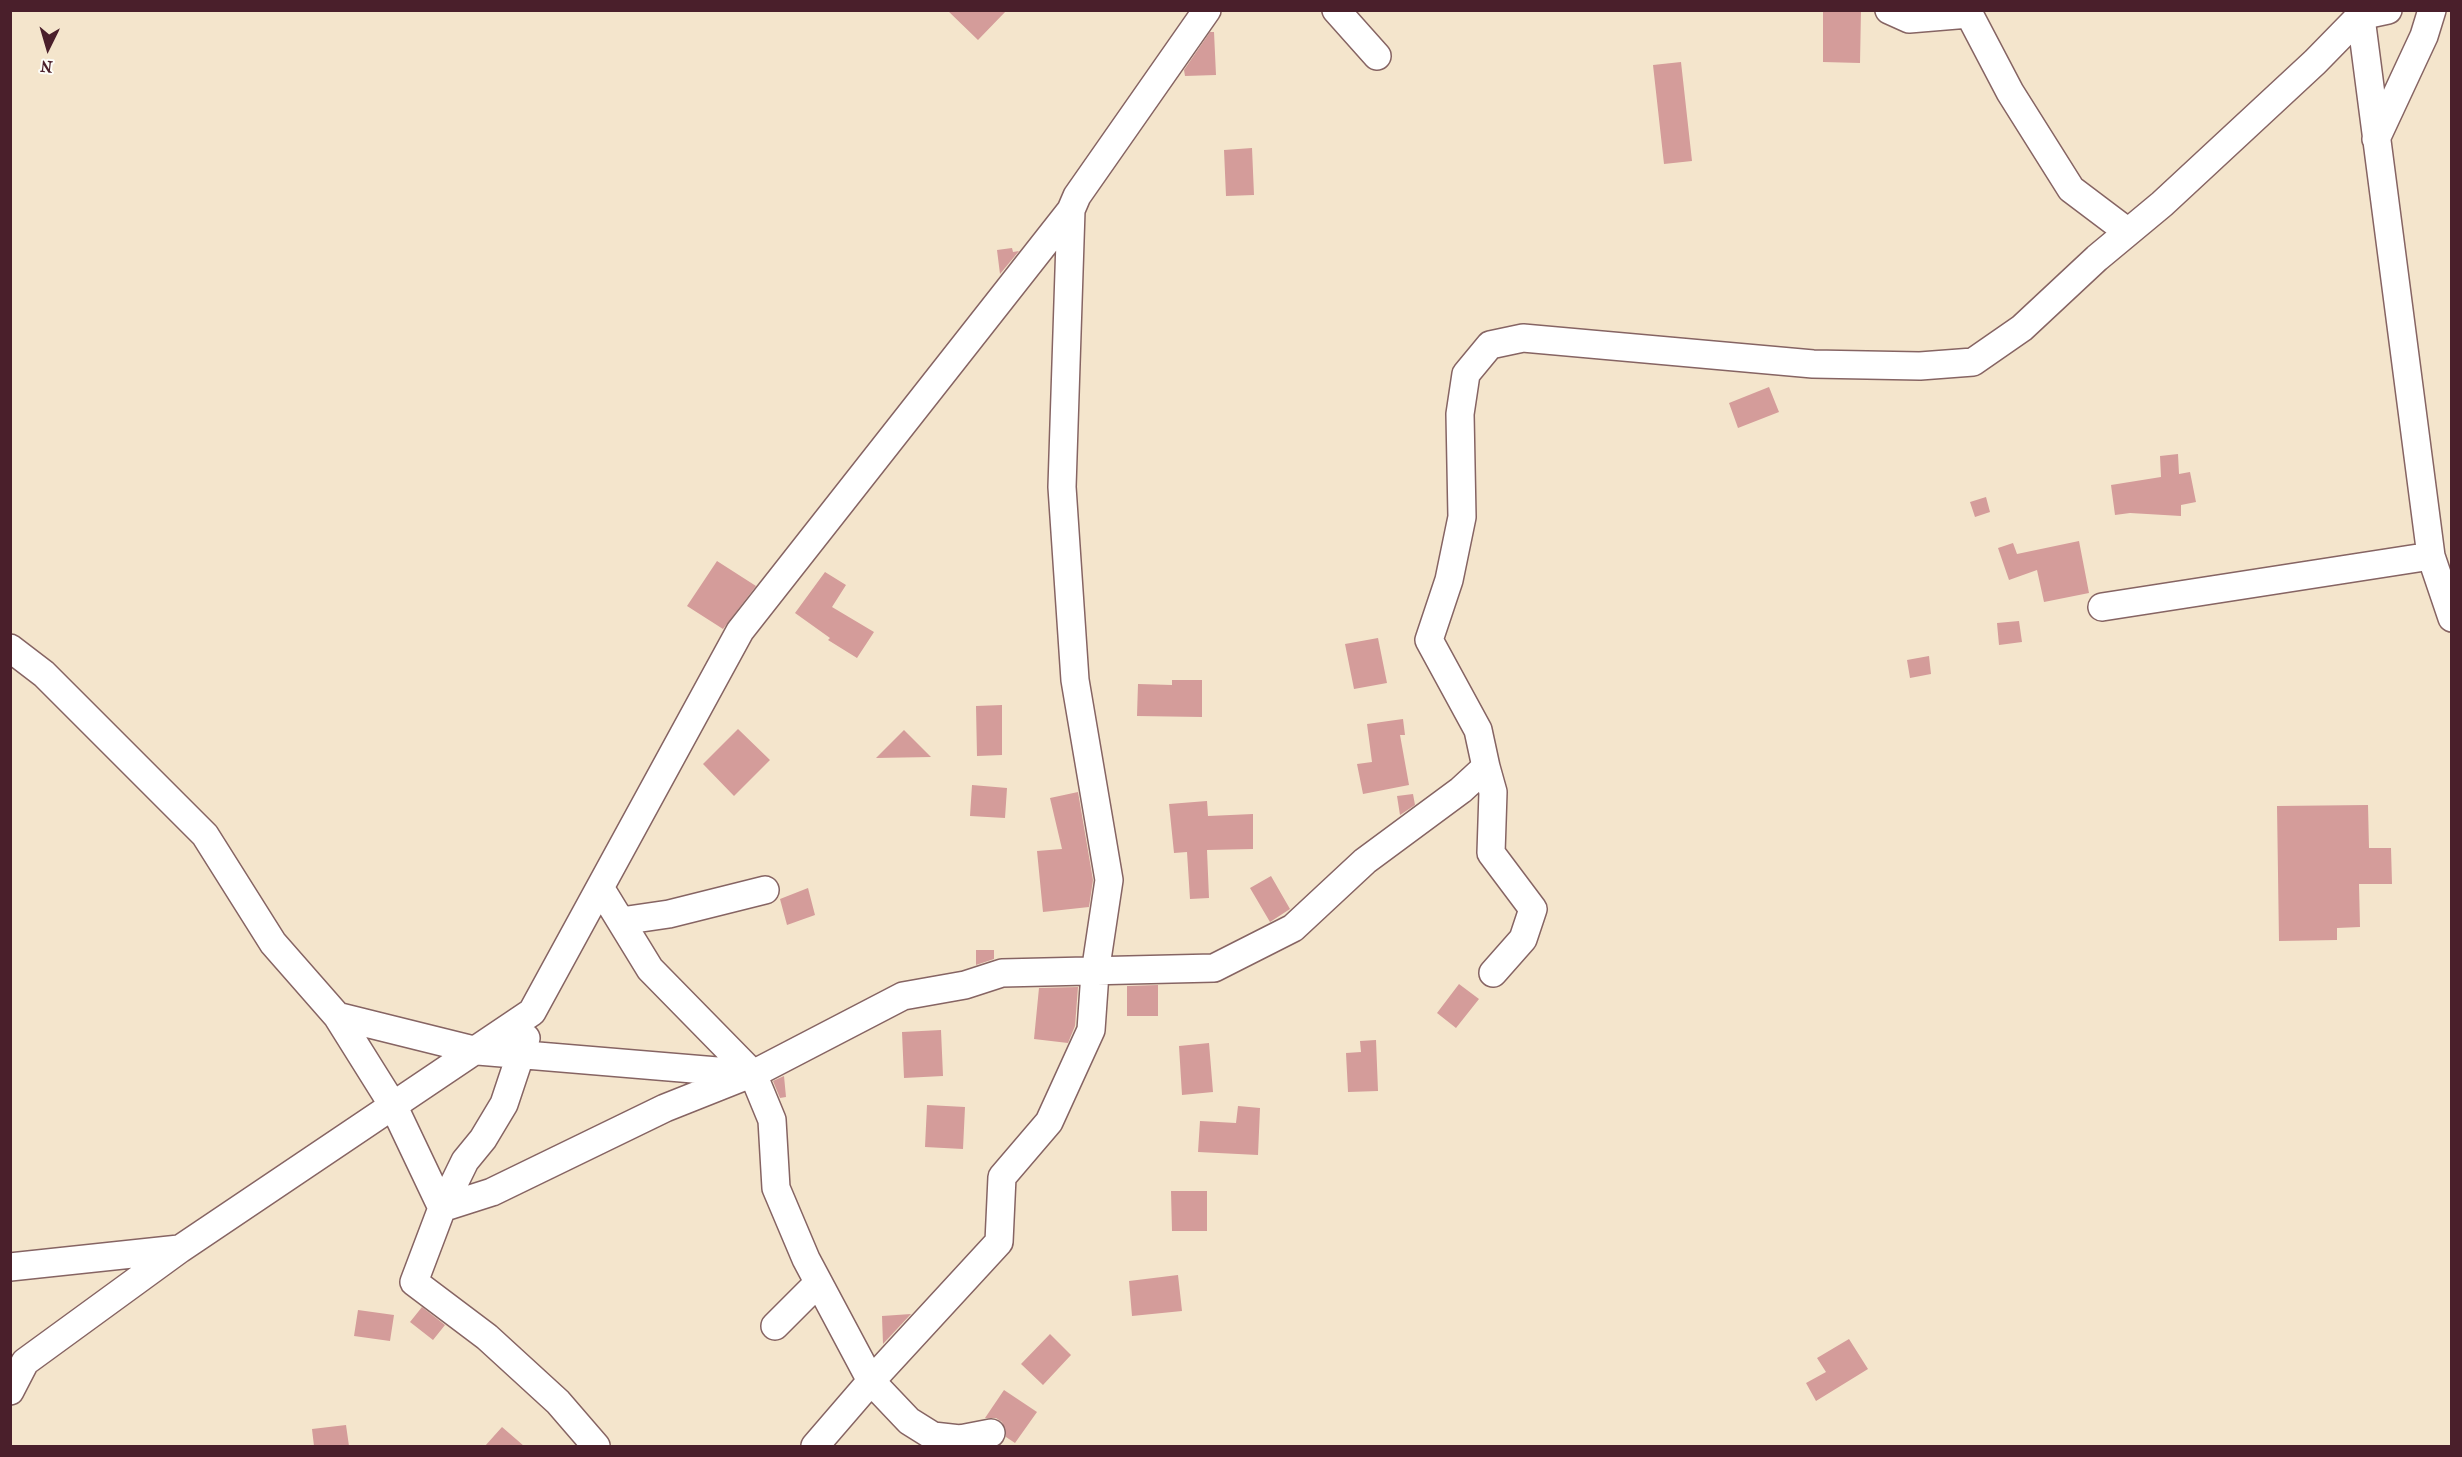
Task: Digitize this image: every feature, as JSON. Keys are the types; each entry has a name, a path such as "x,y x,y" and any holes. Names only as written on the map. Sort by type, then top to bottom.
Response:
{"street":[{"path":"596,1446 558,1402 487,1336 414,1282 442,1208 465,1161 483,1139 504,1104 521,1055 532,1012 740,631 1071,210 1077,196 1207,10"},
{"path":"1336,10 1377,56"},
{"path":"1889,10 1909,20 1968,12 2010,92 2071,189 2128,232"},
{"path":"1492,973 1523,939 1533,909 1491,853 1493,792 1478,730 1429,639 1449,580 1462,517 1460,414 1466,374 1490,345 1523,338 1813,364 1920,366 1973,363 2022,328 2315,62 2360,13 2388,10"},
{"path":"2376,139 2424,36 2433,10"},
{"path":"2360,13 2431,556 2451,618"},
{"path":"816,1446 871,1381 999,1242 1002,1178 1049,1122 1091,1030 1095,973 1109,880 1075,680 1062,487 1071,210"},
{"path":"2102,607 2431,556"},
{"path":"10,648 44,674 205,835 273,943 337,1016 394,1107 442,1208"},
{"path":"442,1208 492,1192 664,1108 753,1074 903,996 965,986 1002,973 1095,973 1214,968 1293,928 1365,861 1461,790 1486,767"},
{"path":"601,889 650,969 753,1074 772,1120 776,1188 818,1283 871,1381 909,1421 933,1436 960,1438 991,1434"},
{"path":"621,921 669,914 765,890"},
{"path":"10,1391 25,1362 180,1249 478,1051 532,1012"},
{"path":"337,1016 478,1051 753,1074"},
{"path":"10,1267 180,1249"},
{"path":"775,1326 818,1283"}],"building":[{"path":"947,10 1007,10 978,40"},
{"path":"1823,10 1861,10 1860,63 1823,62"},
{"path":"1210,32 1214,32 1216,75 1185,76 1184,70"},
{"path":"1681,62 1692,161 1664,164 1653,65"},
{"path":"1252,148 1254,195 1226,196 1224,150"},
{"path":"1012,248 1013,252 1019,251 1000,274 997,250"},
{"path":"1769,387 1779,412 1738,428 1729,403"},
{"path":"2178,454 2179,474 2190,472 2196,502 2181,505 2181,516 2130,513 2115,515 2111,485 2161,477 2160,456"},
{"path":"1986,497 1990,512 1975,517 1970,502"},
{"path":"2079,541 2089,593 2044,602 2037,570 2009,580 1998,548 2013,543 2017,554"},
{"path":"717,561 756,586 723,629 687,606"},
{"path":"825,572 846,585 832,607 874,632 857,658 828,640 830,638 795,613"},
{"path":"2019,621 2022,642 1999,645 1997,623"},
{"path":"1378,638 1387,683 1354,689 1345,644"},
{"path":"1929,656 1931,674 1910,678 1907,660"},
{"path":"1172,680 1202,680 1202,717 1137,716 1138,684 1172,685"},
{"path":"1002,705 1002,755 977,756 976,706"},
{"path":"1403,719 1405,735 1400,735 1409,785 1363,794 1357,764 1372,762 1367,724"},
{"path":"738,729 770,760 734,796 703,764"},
{"path":"904,730 931,757 876,758"},
{"path":"972,785 1007,788 1005,818 970,816"},
{"path":"1078,792 1093,880 1089,907 1043,912 1037,851 1062,849 1050,798"},
{"path":"1413,794 1415,805 1400,815 1397,796"},
{"path":"1207,801 1208,816 1253,814 1253,849 1207,850 1209,898 1190,899 1187,852 1174,853 1169,804"},
{"path":"2368,805 2369,848 2391,848 2392,884 2359,884 2360,927 2337,928 2337,940 2279,941 2277,806"},
{"path":"1271,876 1290,909 1270,922 1250,888"},
{"path":"808,888 815,915 787,925 780,899"},
{"path":"976,950 994,950 994,959 976,965"},
{"path":"1459,984 1479,999 1456,1028 1437,1013"},
{"path":"1158,985 1158,1016 1127,1016 1127,986"},
{"path":"1078,987 1075,1026 1068,1043 1034,1039 1039,988"},
{"path":"941,1030 943,1076 904,1078 902,1032"},
{"path":"1376,1040 1378,1091 1348,1092 1346,1053 1361,1052 1360,1041"},
{"path":"1209,1043 1213,1092 1182,1095 1179,1046"},
{"path":"784,1076 786,1097 780,1098 773,1081"},
{"path":"927,1105 965,1107 963,1149 925,1147"},
{"path":"1238,1106 1260,1108 1258,1155 1198,1152 1200,1121 1236,1123"},
{"path":"1171,1191 1207,1191 1207,1231 1172,1231"},
{"path":"1178,1275 1182,1311 1132,1316 1129,1281"},
{"path":"422,1307 445,1325 433,1340 410,1322"},
{"path":"358,1310 394,1315 390,1341 354,1336"},
{"path":"911,1314 883,1344 882,1316"},
{"path":"1050,1334 1071,1355 1043,1385 1021,1364"},
{"path":"1849,1339 1868,1369 1816,1401 1806,1383 1826,1372 1817,1358"},
{"path":"1004,1390 1037,1412 1015,1443 1006,1437 1002,1422 996,1418 985,1418"},
{"path":"346,1425 349,1446 314,1446 312,1429"},
{"path":"502,1427 524,1446 485,1446"}]}
